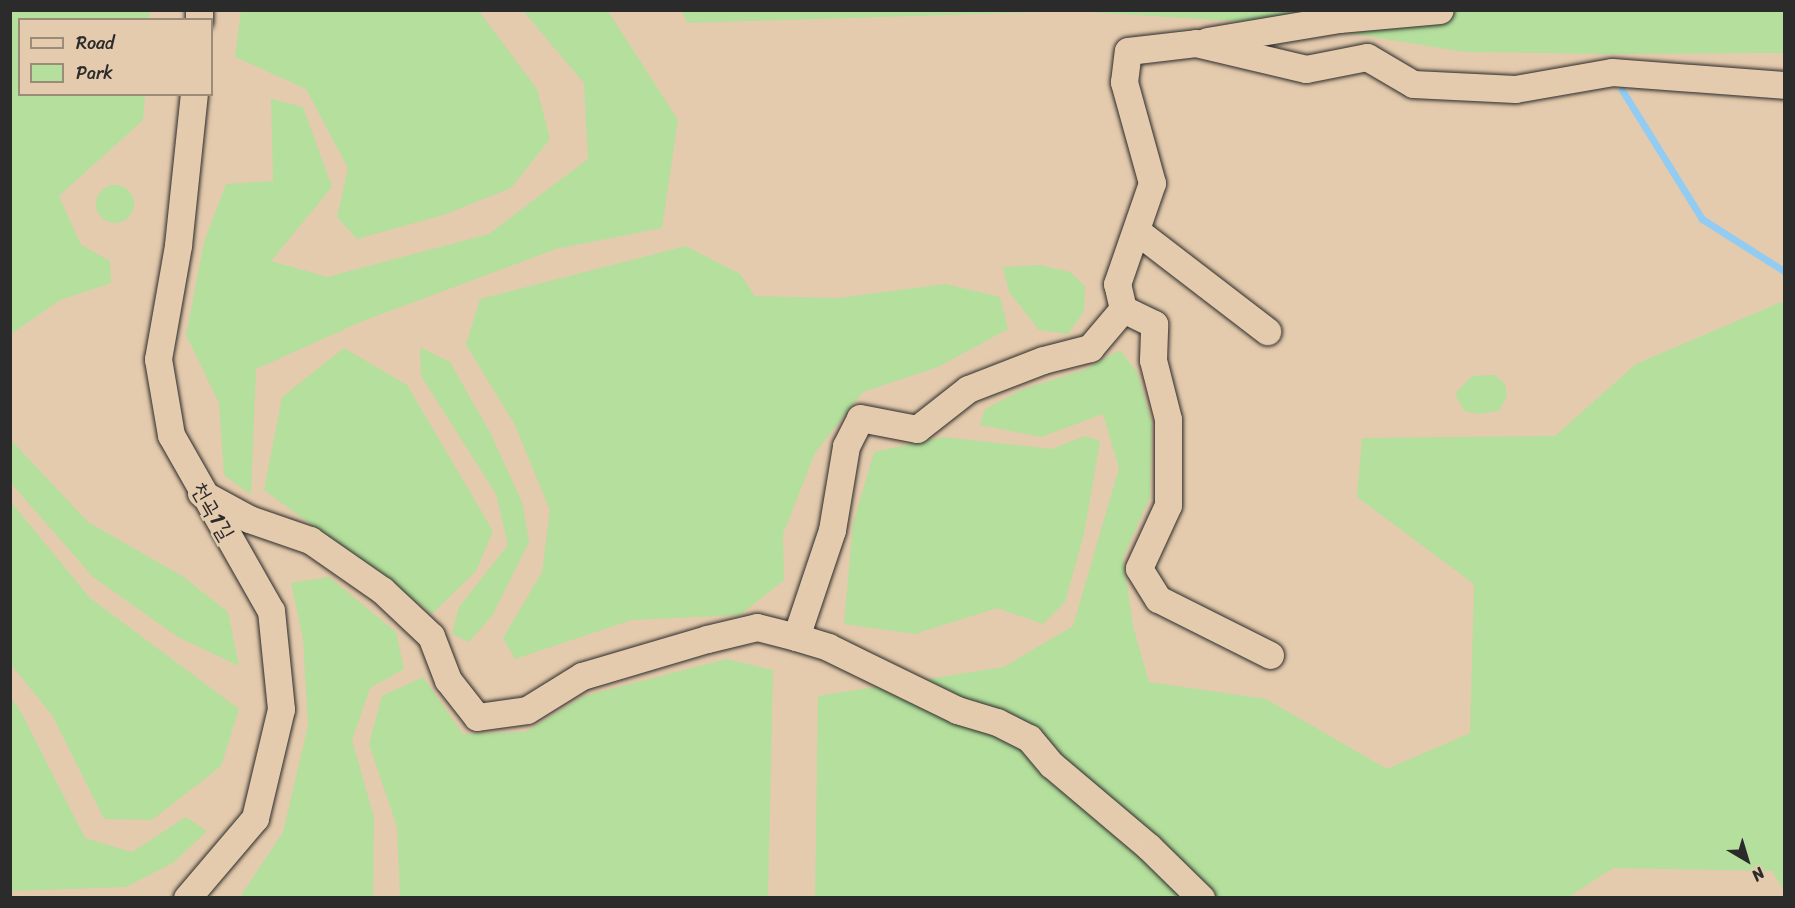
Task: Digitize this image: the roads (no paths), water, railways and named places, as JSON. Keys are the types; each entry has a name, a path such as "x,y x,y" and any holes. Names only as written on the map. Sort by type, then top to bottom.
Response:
{"street":[{"path":"1123,309 1117,284 1138,232 1152,183 1124,81 1128,51 1196,43 1339,20 1440,10"},
{"path":"1196,43 1306,69 1367,57 1413,84 1515,89 1612,72 1785,84"},
{"name":"천곡1길","path":"187,897 255,818 281,709 271,611 201,493 171,435 158,359 178,245 194,96"},
{"path":"1138,232 1267,331"},
{"path":"796,637 832,530 846,446 860,418 917,429 968,389 1043,360 1090,348 1123,309"},
{"path":"1123,309 1154,324 1153,360 1168,419 1167,505 1139,568 1158,599 1270,655"},
{"path":"201,493 249,519 310,540 382,590 431,636 448,680 477,717 527,710 582,676 707,639 757,627 828,647 957,710 997,722 1029,738 1052,765 1149,847 1201,897"}],"waterway":[{"path":"1622,90 1702,219 1784,271"}]}
